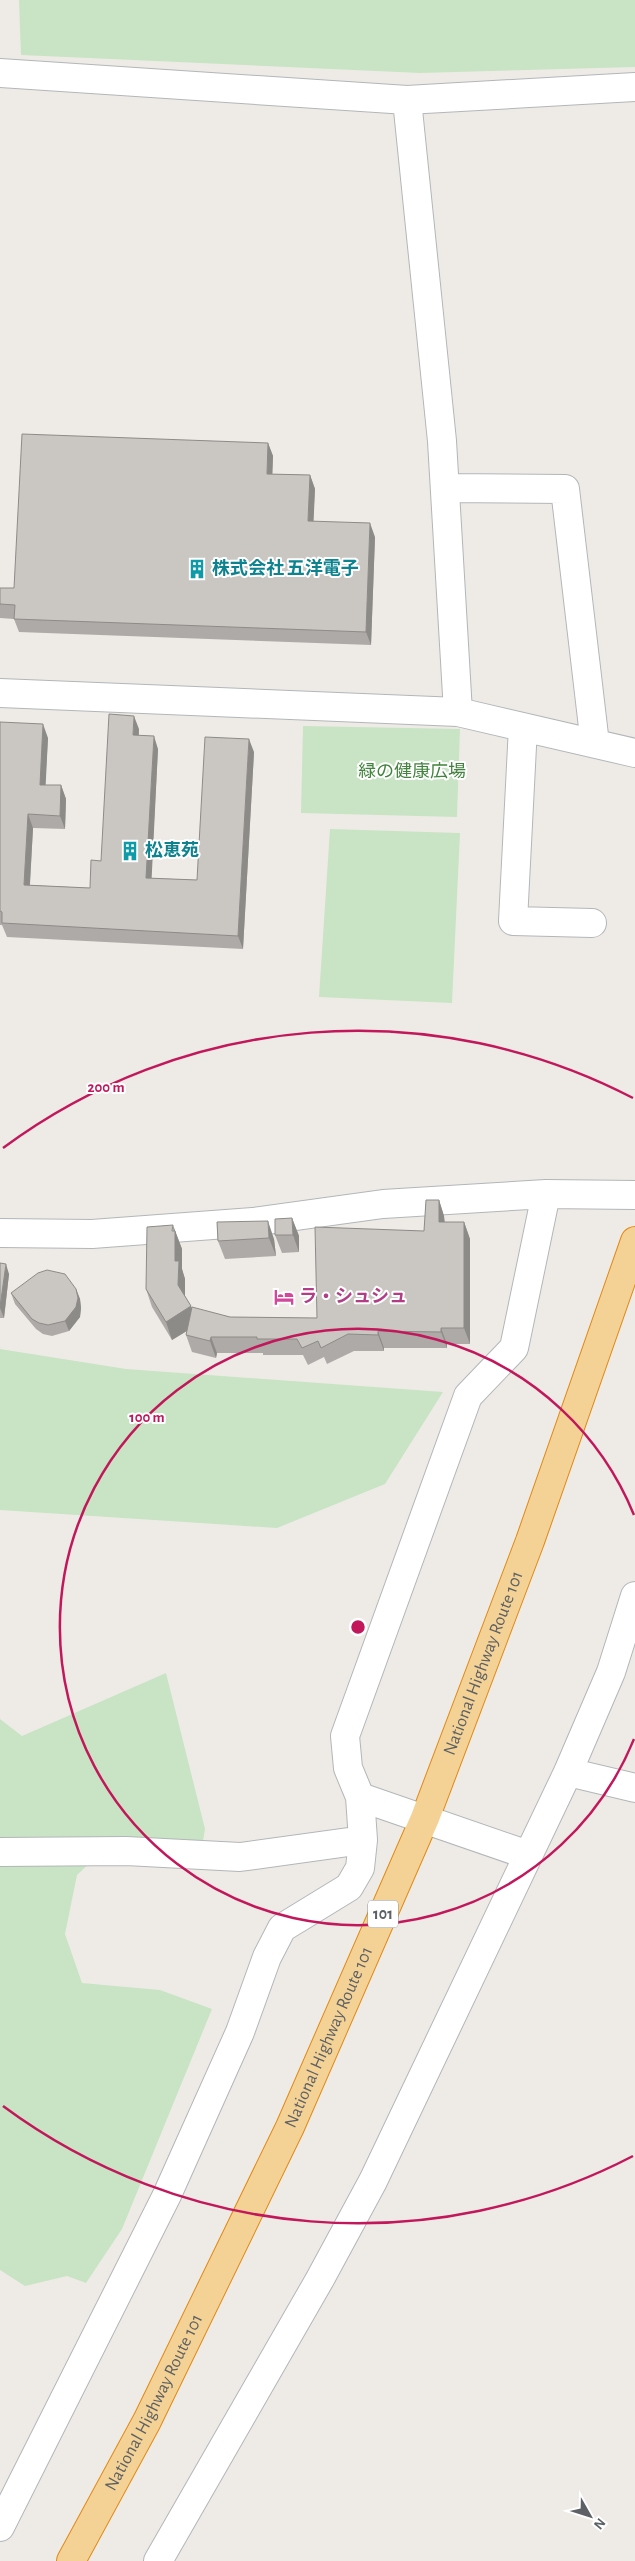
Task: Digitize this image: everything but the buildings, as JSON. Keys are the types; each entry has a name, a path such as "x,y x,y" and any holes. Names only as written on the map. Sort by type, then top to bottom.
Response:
{"highway":[{"name":"National Highway Route 101","path":"71,2561 147,2421 290,2127 425,1818 530,1541 635,1241"}],"street":[{"path":"0,72 407,100 635,87"},
{"path":"407,100 445,488 458,712"},
{"path":"445,488 565,489 595,744"},
{"path":"0,693 458,712 635,753"},
{"path":"523,727 513,920 592,923"},
{"path":"0,1233 21,1235 102,1233 253,1222 383,1204 546,1194 635,1195"},
{"path":"0,2527 167,2195 240,2032 267,1957 282,1928 349,1886 360,1868 363,1840 360,1797 348,1768 345,1736 468,1396 514,1348 546,1194"},
{"path":"158,2561 320,2279 373,2181 568,1772 611,1672 635,1596"},
{"path":"568,1772 635,1788"},
{"path":"360,1797 528,1855"},
{"path":"0,1852 126,1851 240,1857 363,1840"}],"green space":[{"path":"19,0 635,0 635,67 420,73 21,55"},
{"name":"緑の健康広場","path":"303,726 460,729 457,817 301,813"},
{"path":"330,829 460,833 452,1003 319,997"},
{"path":"0,1349 126,1369 443,1392 385,1484 277,1528 0,1510"},
{"path":"166,1673 205,1829 199,1866 93,1860 77,1875 65,1934 82,1983 160,1990 212,2009 122,2229 86,2283 67,2276 25,2286 0,2270 0,1719 22,1736"}],"place":[{"name":"株式会社 五洋電子","path":"197,569"},
{"name":"松恵苑","path":"130,851"},
{"name":"ラ・シュシュ","path":"284,1297"}]}
